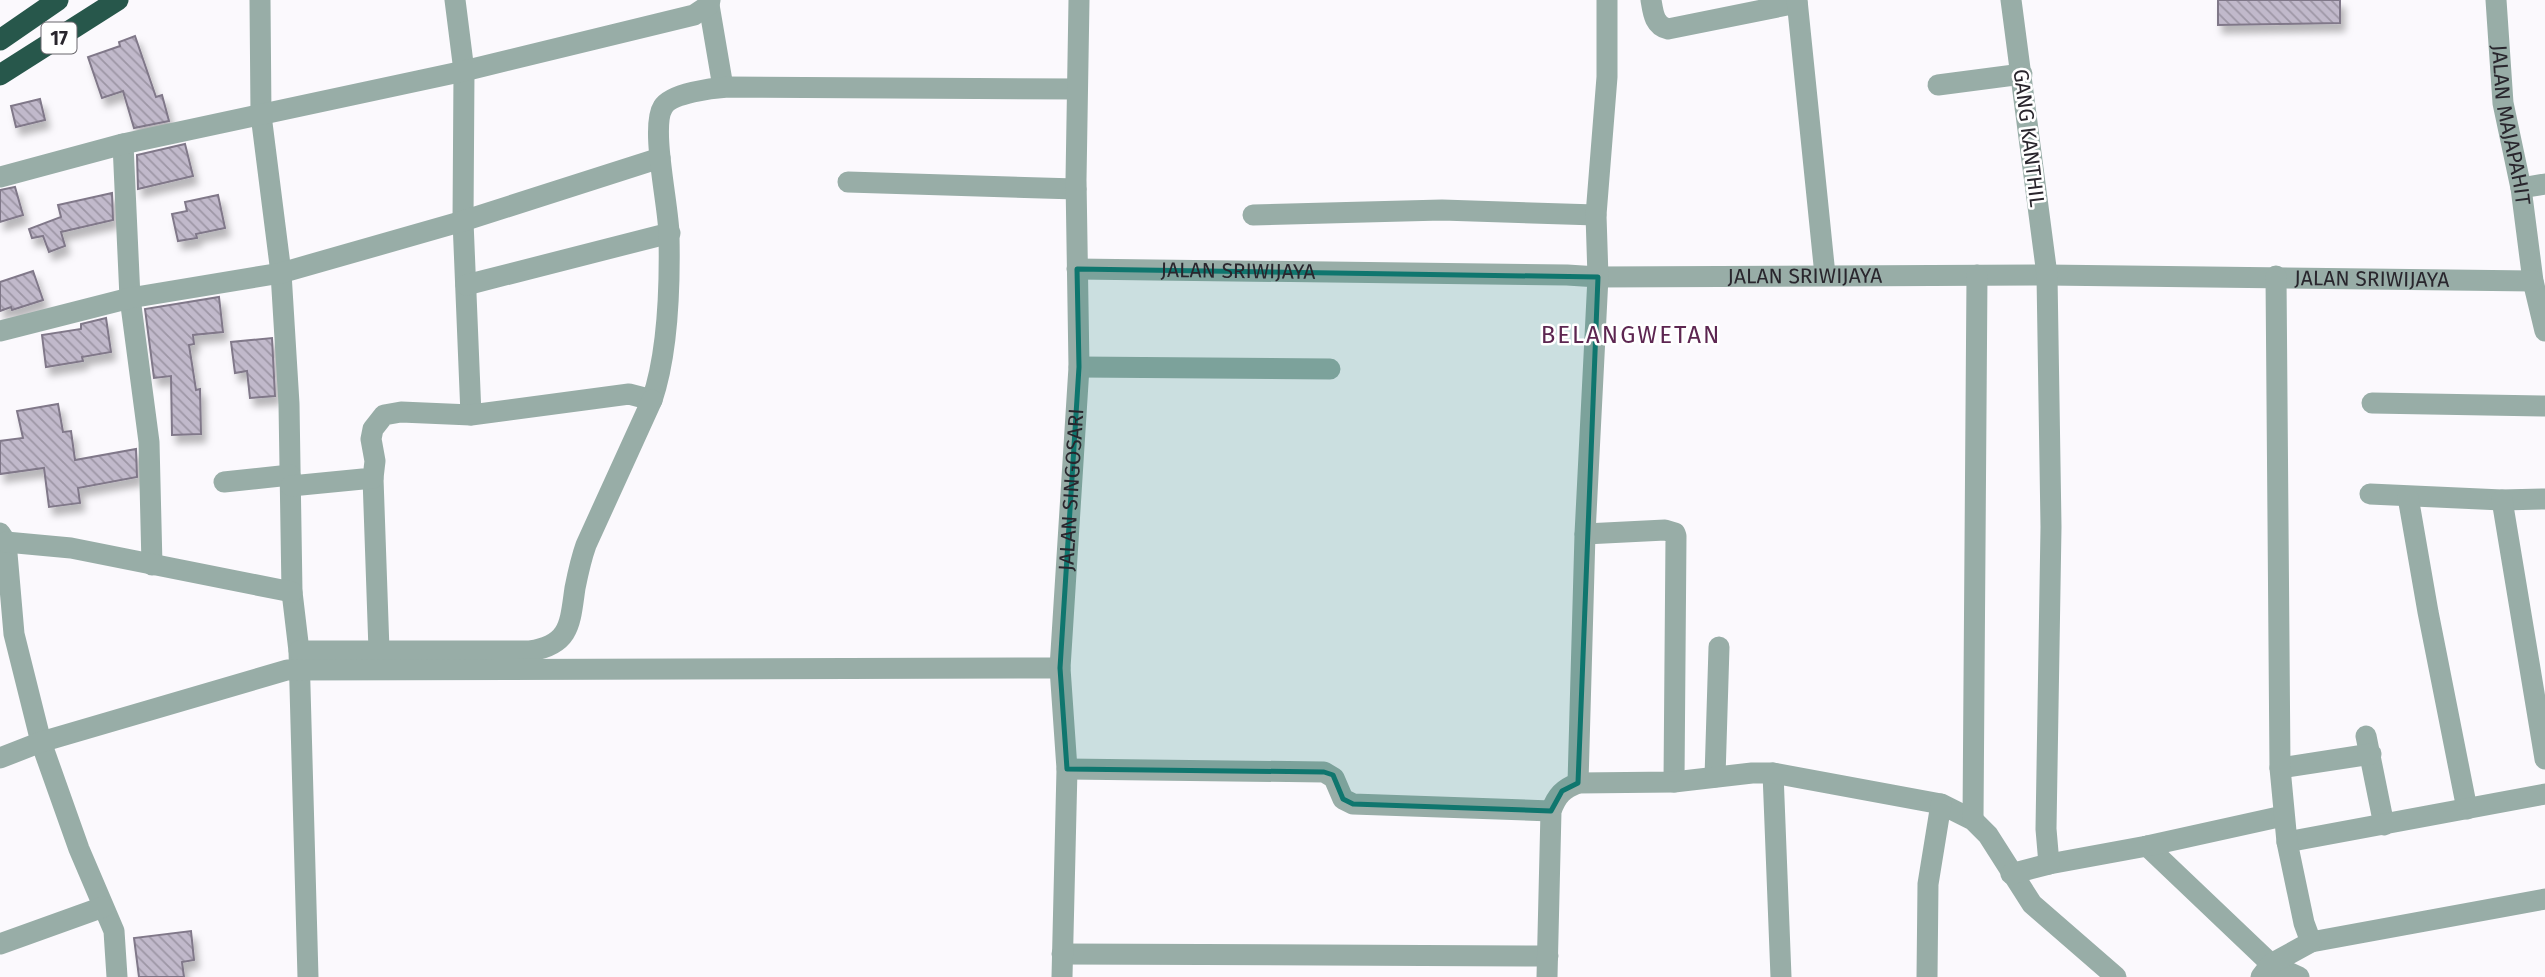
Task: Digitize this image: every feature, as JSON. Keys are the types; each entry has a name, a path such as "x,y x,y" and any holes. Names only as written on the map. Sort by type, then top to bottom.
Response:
{"highway":[{"name":"17","path":"0,75 118,0"},
{"name":"17","path":"0,40 48,3"}],"street":[{"path":"260,0 261,115 281,273 289,404 292,592 299,661 308,977"},
{"path":"455,0 464,71 463,221 471,415"},
{"name":"JALAN SINGOSARI","path":"1062,977 1067,769 1060,668 1079,367 1076,189 1079,0"},
{"path":"1578,783 1598,277 1596,215 1607,77 1607,0"},
{"path":"1651,0 1658,24 1668,29 1797,1 1825,275"},
{"name":"GANG KANTHIL","path":"2011,0 2047,275 2051,527 2046,829 2049,864"},
{"name":"JALAN MAJAPAHIT","path":"2496,0 2503,103 2521,188 2533,281 2545,331"},
{"path":"0,177 123,144 464,71 694,15 710,2"},
{"path":"710,2 723,87"},
{"path":"1938,85 2022,74"},
{"path":"0,758 41,742 259,676 287,670 299,661 379,650 530,651 548,648 558,641 572,618 579,565 586,545 657,384 666,330 670,233 660,158 659,116 663,105 669,100 696,91 723,87 1077,89"},
{"path":"123,144 131,298 149,442 152,565"},
{"path":"0,331 131,298 281,273 463,221 660,158"},
{"path":"848,182 1076,189"},
{"path":"2521,188 2545,184"},
{"path":"1253,215 1441,210 1596,215"},
{"path":"466,285 670,233"},
{"name":"JALAN SRIWIJAYA","path":"1077,269 1598,277 2047,275 2533,281"},
{"path":"1973,820 1977,275"},
{"path":"2276,276 2280,768 2287,842 2304,923 2311,942"},
{"path":"1079,367 1330,369"},
{"path":"379,650 374,461 371,439 373,429 384,415 401,412 471,415 629,394 652,400"},
{"path":"2372,403 2545,406"},
{"path":"224,482 373,478"},
{"path":"2370,494 2502,500 2545,499"},
{"path":"2409,497 2427,612 2467,809"},
{"path":"2502,500 2545,759"},
{"path":"1586,534 1665,530 1676,537 1674,782"},
{"path":"117,977 114,931 79,849 7,636 3,538 71,548 292,592"},
{"path":"1715,777 1719,647"},
{"path":"299,661 1060,668"},
{"path":"2280,768 2368,745 2384,825"},
{"path":"1067,769 1324,772 1334,778 1343,799 1353,804 1551,811"},
{"path":"1773,773 1781,977"},
{"path":"1062,954 1547,967 1551,811 1562,791 1578,783 1674,782 1773,773 1941,804 1973,820 1988,835 2032,904 2116,977"},
{"path":"2287,842 2545,793"},
{"path":"1927,977 1928,884 1941,804"},
{"path":"2011,874 2283,816"},
{"path":"2147,846 2266,971 2299,977"},
{"path":"2266,971 2311,942 2545,899"},
{"path":"0,944 103,907"}],"highlighted area":[{"path":"1077,269 1598,277 1578,783 1562,791 1551,811 1353,804 1343,799 1333,775 1324,772 1067,769 1060,668 1079,367"}],"building":[{"path":"2218,0 2340,0 2340,23 2218,25"},
{"path":"135,36 156,97 162,95 169,121 134,128 123,91 102,98 88,57 120,46 119,42"},
{"path":"40,99 45,120 16,127 11,106"},
{"path":"185,144 193,176 138,189 137,155"},
{"path":"15,187 23,215 0,222 0,190"},
{"path":"112,193 113,220 61,232 65,246 49,252 43,236 32,238 29,229 61,217 58,205"},
{"path":"218,195 225,228 196,234 197,238 178,241 172,214 187,211 185,202"},
{"path":"33,271 43,300 0,311 0,282"},
{"path":"219,297 223,332 193,335 194,344 189,345 196,390 200,389 201,434 172,435 171,376 154,378 145,309"},
{"path":"106,318 111,352 82,357 83,361 46,367 42,335 81,329 81,324"},
{"path":"272,338 275,396 250,398 247,371 235,373 231,342"},
{"path":"58,404 63,432 71,431 75,460 136,449 137,477 78,488 80,503 49,507 44,468 0,474 0,441 23,438 17,411"},
{"path":"191,931 194,960 182,962 184,977 139,977 134,938"}],"district":[{"name":"BELANGWETAN","path":"1631,335"}]}
